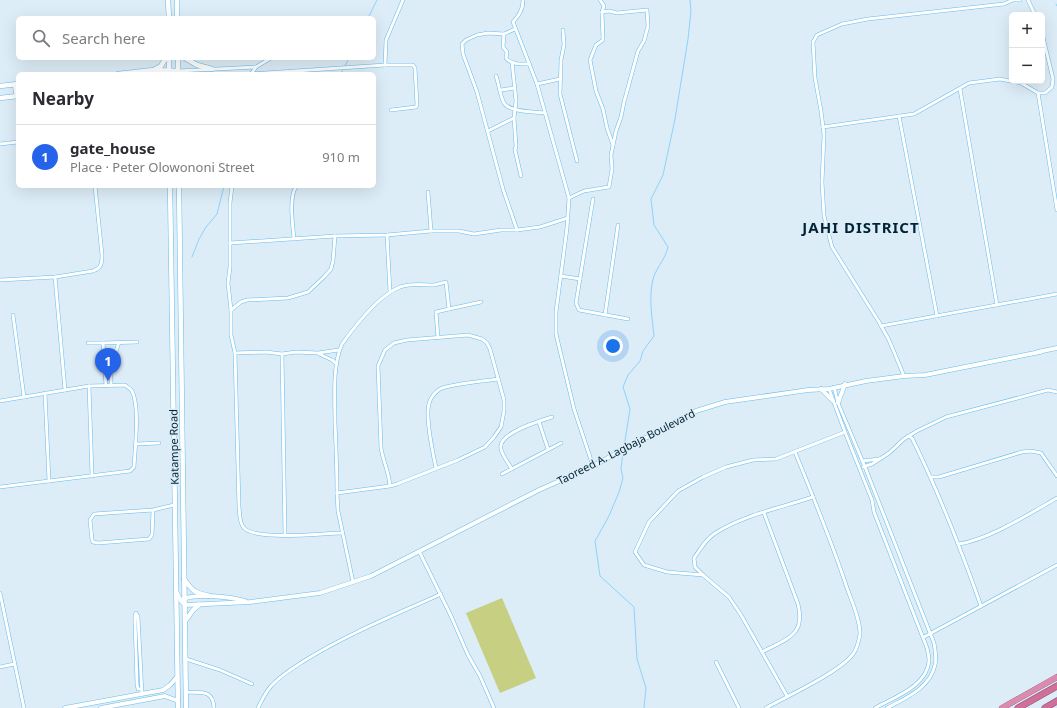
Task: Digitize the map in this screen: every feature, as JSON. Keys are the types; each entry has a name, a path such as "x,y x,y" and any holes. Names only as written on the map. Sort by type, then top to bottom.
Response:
{"highway":[{"path":"1002,708 1057,677"},
{"path":"1018,708 1057,686"},
{"path":"1045,708 1057,701"}],"main road":[{"path":"168,0 169,16"},
{"path":"177,0 177,16"},
{"path":"154,70 161,66 166,60"},
{"path":"136,72 154,70 169,72 167,60"},
{"path":"178,60 178,72"},
{"path":"188,60 197,65 212,69"},
{"path":"0,86 16,84"},
{"path":"0,98 16,96"},
{"name":"Katampe Road","path":"170,188 178,708"},
{"name":"Katampe Road","path":"179,188 184,579 183,601 186,659 186,708"},
{"path":"184,579 191,590 196,593 210,596"},
{"path":"185,624 188,615 199,605"}],"street":[{"path":"385,65 386,40 403,0"},
{"path":"523,0 521,13 512,22 537,84 569,198 568,218 556,312 556,334 574,410 593,466"},
{"path":"600,0 604,6 602,12 603,40 596,45 590,60 596,91 603,108 607,128 614,145"},
{"path":"904,376 889,340 828,238 824,216 822,182 823,127 816,78 813,42 817,35 842,24 868,19 1004,4 1013,0 1020,0"},
{"path":"1028,0 1034,12"},
{"path":"569,198 584,191 609,187 612,169 611,155 638,51 644,40 648,26 647,10 617,13 609,11 602,12"},
{"path":"515,29 504,34 488,33 477,35 466,40 461,47 477,92 503,189 516,230"},
{"path":"563,30 564,45 561,60 560,94 577,161"},
{"path":"504,34 503,47 508,52 506,58 508,61 529,64"},
{"path":"823,127 914,114 969,83 1000,78 1021,83 1038,93 1045,93 1052,87 1053,79 1045,46"},
{"path":"186,72 256,66 267,60"},
{"path":"512,62 515,110 515,150 521,176"},
{"path":"280,72 385,65 413,65 415,68 416,107 391,110"},
{"path":"252,72 256,66"},
{"path":"496,76 505,105 515,110 545,113"},
{"path":"537,84 560,79"},
{"path":"500,90 514,88"},
{"path":"960,89 997,305"},
{"path":"1038,93 1057,210"},
{"path":"899,116 937,316"},
{"path":"488,131 514,118"},
{"path":"0,144 16,142"},
{"path":"0,280 55,277 99,269 102,264 102,255 95,188"},
{"path":"232,188 230,203 230,267 228,283 231,310 231,335 235,353 240,520 244,528 253,533 268,536 342,533"},
{"path":"294,188 292,196 294,239"},
{"path":"428,192 431,231"},
{"path":"593,199 576,303 579,310 628,319"},
{"path":"230,242 335,236 387,235 431,231 459,231 474,234 540,227 568,218"},
{"path":"605,315 618,225"},
{"path":"387,235 390,292"},
{"path":"231,310 241,302 247,300 288,298 308,292 325,276 330,269 333,261 335,236"},
{"path":"560,276 580,279"},
{"path":"55,277 65,390"},
{"path":"353,582 338,511 334,395 339,350 354,328 372,308 390,292 400,287 414,284 433,285 446,282 449,309"},
{"path":"881,326 1057,294"},
{"path":"438,338 436,312 481,302"},
{"path":"12,316 24,397"},
{"path":"337,493 390,486 397,484 485,447 502,427 504,400 490,349 482,338 468,335 407,340 394,343 385,350 378,366 381,448 382,457 388,472 390,486"},
{"path":"111,385 111,367 119,342"},
{"path":"88,343 137,342"},
{"path":"103,343 106,386"},
{"name":"Taoreed A. Lagbaja Boulevard","path":"183,601 199,605 250,602 320,593 371,576 539,490 593,466 696,411 725,402 821,390 845,384 904,376 925,375 1057,348"},
{"path":"235,353 318,353 339,350"},
{"name":"Taoreed A. Lagbaja Boulevard","path":"999,360 1040,352"},
{"path":"318,353 337,364"},
{"path":"282,354 285,535"},
{"path":"104,367 111,367"},
{"path":"436,468 432,452 428,411 429,403 434,395 445,387 498,379"},
{"path":"838,403 845,384"},
{"path":"0,401 89,386 125,385 132,391 136,412 136,444 134,467 132,470 0,487"},
{"path":"89,386 92,476"},
{"path":"831,388 833,401 844,432 860,469 872,500 874,512 924,637 929,661 922,679 916,685 875,708"},
{"path":"831,388 865,466 934,643 936,654 935,665 927,681 915,692 887,708"},
{"path":"821,390 833,401"},
{"path":"860,469 872,464 908,436 946,417 1048,390 1057,392"},
{"path":"45,393 49,481"},
{"path":"512,469 500,449 504,439 514,431 552,417"},
{"path":"539,422 548,450"},
{"path":"703,575 668,572 644,565 635,552 649,522 678,491 702,477 726,467 753,460 776,458 844,432"},
{"path":"908,436 912,438 931,477 959,544 981,606"},
{"path":"494,437 504,439"},
{"path":"136,444 159,443"},
{"path":"502,474 560,444"},
{"path":"931,477 939,477 1022,452 1031,451 1041,453 1057,476"},
{"path":"766,708 827,674 846,661 853,654 860,634 858,619 832,545 795,452"},
{"path":"857,464 863,461 879,459"},
{"path":"787,696 729,597 703,575 696,567 694,558 703,544 713,535 736,523 813,497"},
{"path":"959,544 972,542 983,538 1057,498"},
{"path":"153,510 152,535 149,539 98,543 93,542 90,520 94,514 153,510 174,505"},
{"path":"762,652 795,633 799,626 801,613 764,513"},
{"path":"419,551 441,594 468,655 480,676 494,708"},
{"path":"924,637 1057,565"},
{"path":"0,592 24,708"},
{"path":"177,593 183,601 177,608"},
{"path":"258,708 264,695 272,684 315,654 362,630 441,594"},
{"name":"Taoreed A. Lagbaja Boulevard","path":"183,601 210,596 235,598 250,602"},
{"path":"137,640 138,617 136,613 137,689 141,692"},
{"path":"186,659 220,670 252,684"},
{"path":"716,662 739,708"},
{"path":"0,667 14,664"},
{"path":"65,708 166,688 177,677"},
{"path":"186,692 210,695 213,700 214,708"},
{"path":"101,708 165,696 178,701"}],"green space":[{"path":"502,598 536,678 500,693 466,613"}],"waterway":[{"path":"369,16 377,0"},
{"path":"624,447 630,409 623,387 628,375 640,361 643,351 654,336 651,306 652,283 668,247 654,225 651,199 663,175 675,119 688,39 691,11 690,0"},
{"path":"345,66 348,60"},
{"path":"192,257 199,239 206,227 217,214 224,188"},
{"path":"623,452 621,469 623,478 619,492 609,516 595,541 600,576 634,607 637,659 646,688 644,708"}],"place":[{"name":"gate_house","path":"108,381"}],"district":[{"name":"JAHI DISTRICT","path":"861,228"}]}
